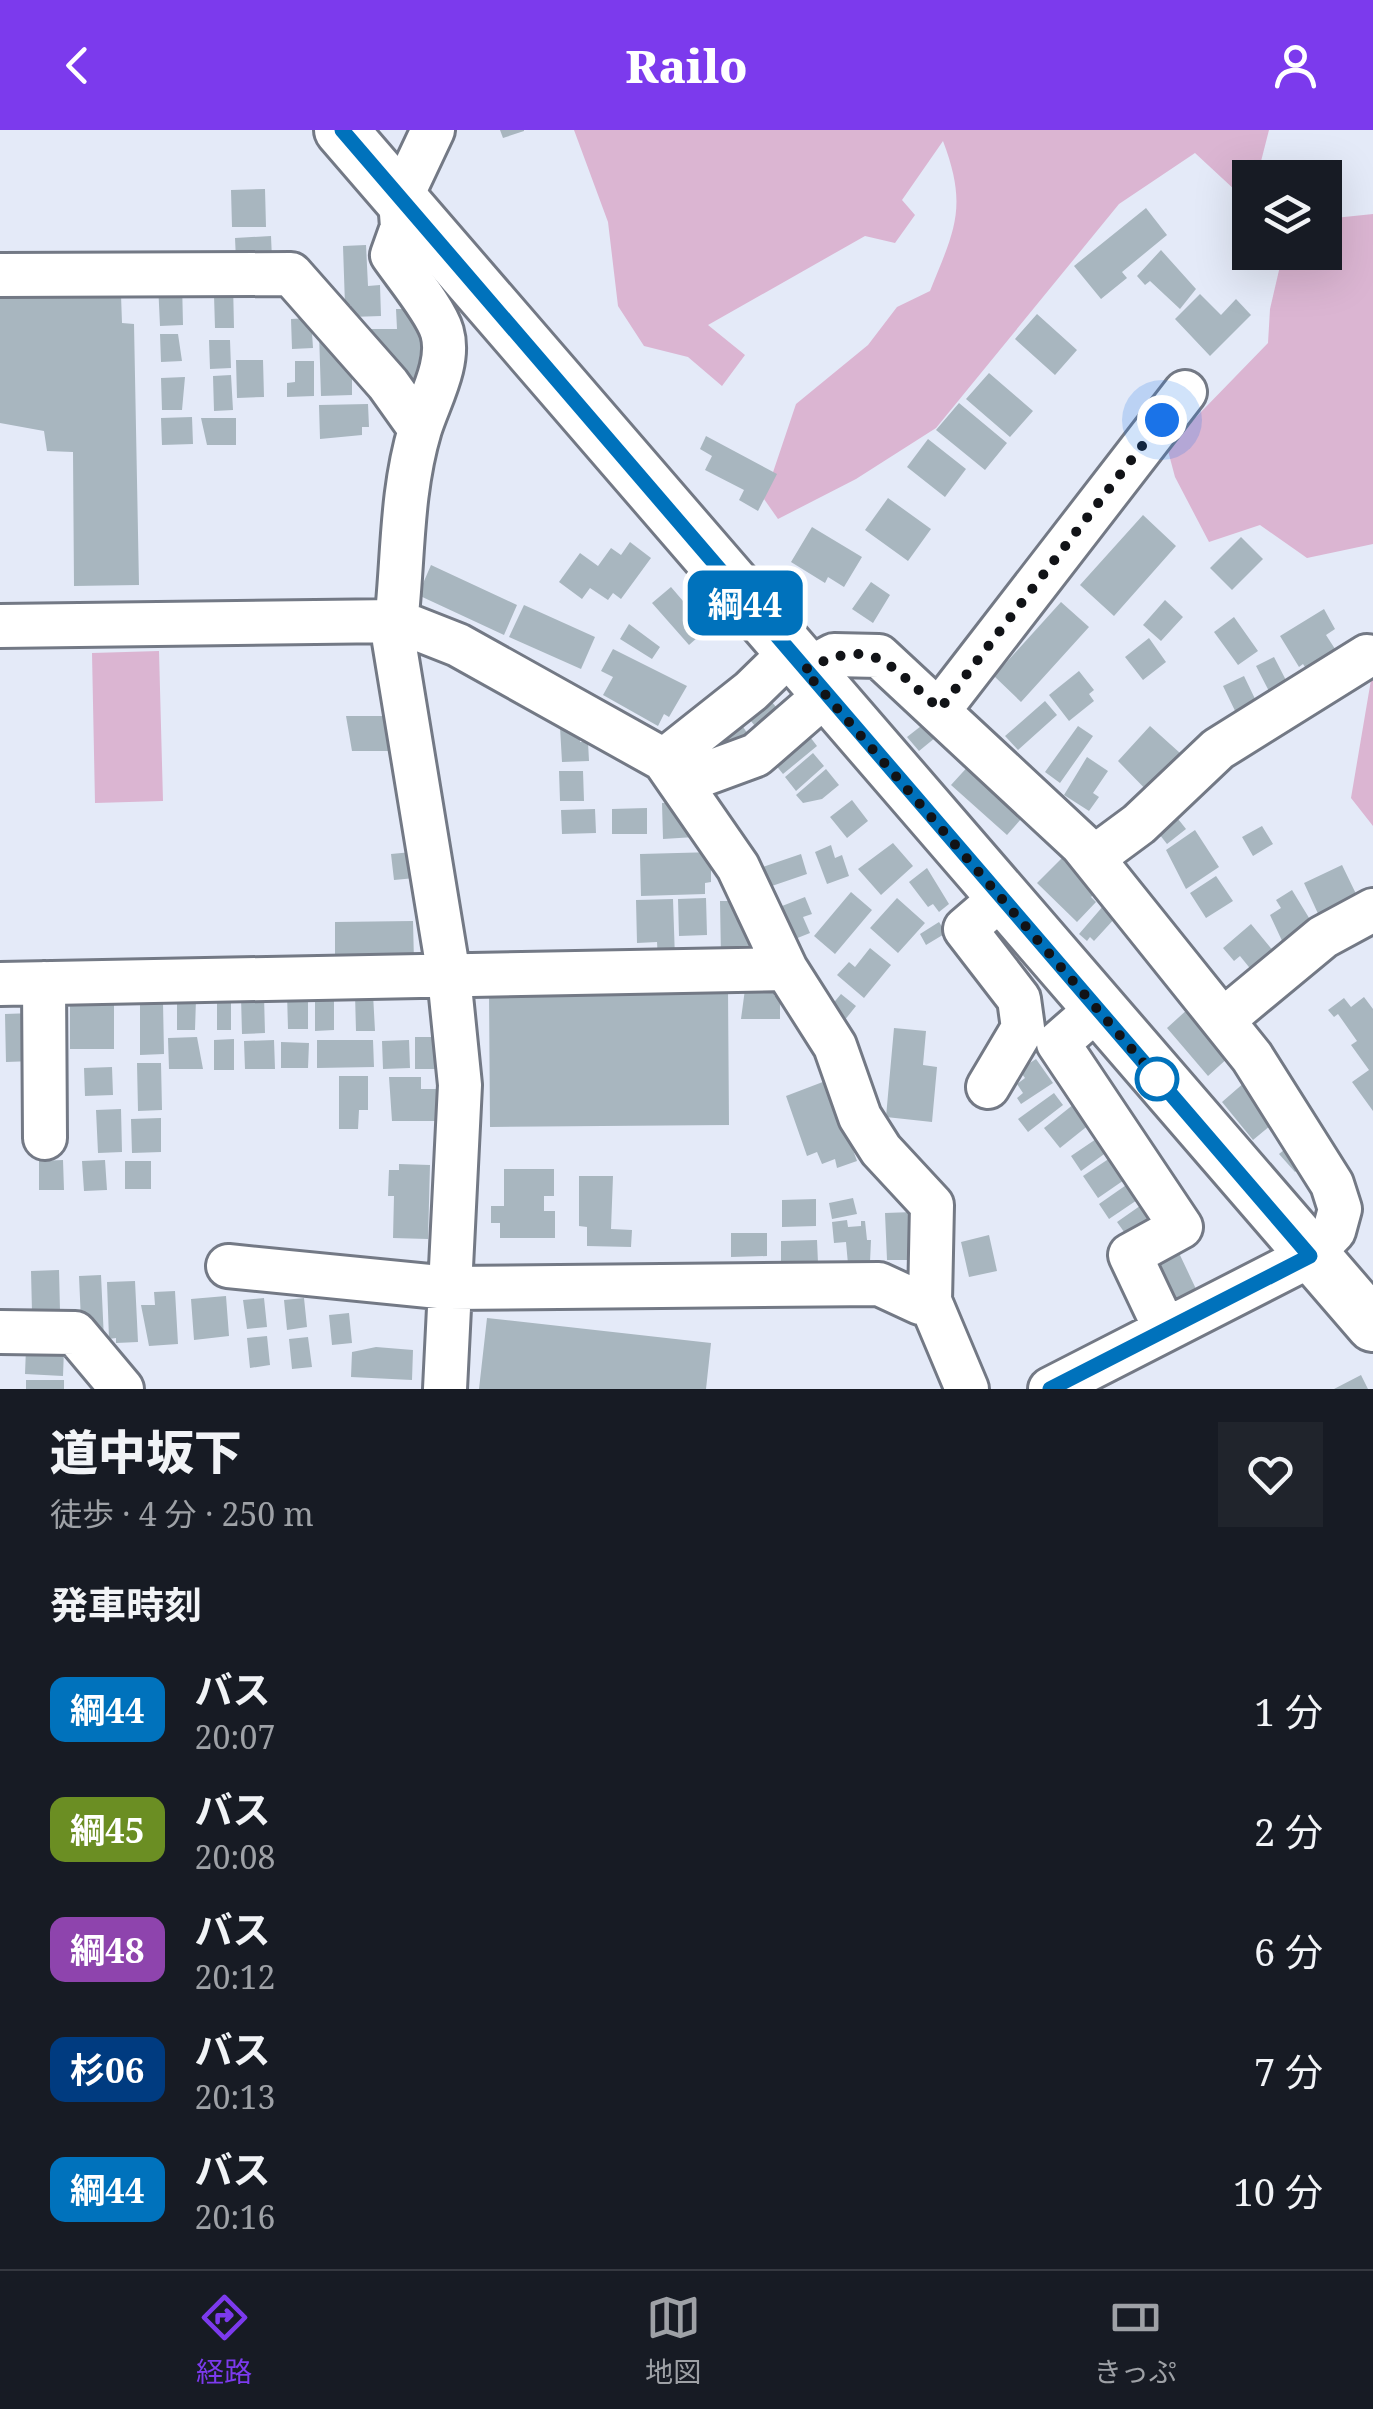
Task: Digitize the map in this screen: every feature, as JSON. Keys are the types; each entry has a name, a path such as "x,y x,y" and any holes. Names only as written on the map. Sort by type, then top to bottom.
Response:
{"main road":[{"path":"342,130 1000,898 1373,1325"}],"street":[{"path":"433,130 400,200 402,226 392,254 442,332 438,379 420,430 402,509 402,606 394,641 449,976 460,1085 445,1389"},
{"path":"0,275 291,274 388,384 420,430"},
{"path":"940,709 1184,392"},
{"path":"0,626 396,621 458,645 672,772 738,867 786,969 835,1046 860,1117 881,1150 932,1206 930,1301 967,1389"},
{"path":"672,772 751,692 806,673 834,655 880,656 940,709 1092,858 1252,1057 1332,1184 1340,1209 1334,1231 1310,1256 1050,1389"},
{"path":"1092,858 1139,824 1218,748 1367,656"},
{"path":"988,1087 1024,1028 1019,998 966,929 1000,898"},
{"path":"1223,1020 1322,936 1373,910"},
{"path":"0,984 786,969"},
{"path":"44,983 45,1138"},
{"path":"1097,1009 1058,1043 1181,1227 1130,1256 1165,1328"},
{"path":"228,1266 449,1288 879,1284 920,1303 930,1301"},
{"path":"0,1332 75,1332 122,1389"}],"shaded area":[{"path":"574,130 1269,130 1261,160 1232,160 1232,187 1195,153 1119,204 936,428 856,479 778,519 764,499 796,404 868,345 897,307 930,291 955,218 955,184 943,141 902,200 915,215 895,243 865,236 708,325 745,355 722,386 688,357 644,346 618,306 608,222"},
{"path":"1373,214 1373,544 1307,558 1260,525 1209,542 1175,477 1167,447 1268,343 1270,309 1279,270 1342,270 1342,217"},
{"path":"159,651 163,801 95,803 92,653"},
{"path":"1373,668 1373,826 1351,798"}],"building":[{"path":"500,130 524,130 524,131 503,138"},
{"path":"265,189 266,227 232,227 231,190"},
{"path":"1146,208 1167,235 1122,272 1127,278 1101,299 1074,266"},
{"path":"271,236 272,259 236,260 235,238"},
{"path":"366,245 368,286 380,285 381,316 351,317 351,305 345,305 343,246"},
{"path":"1161,250 1196,289 1180,309 1150,281 1145,285 1137,276"},
{"path":"182,282 183,325 160,326 158,283"},
{"path":"233,283 234,328 215,328 214,295"},
{"path":"1200,294 1221,315 1236,299 1251,315 1210,356 1175,319"},
{"path":"121,295 122,323 134,324 139,585 74,586 73,452 47,451 44,431 0,423 0,296"},
{"path":"396,309 405,309 428,339 425,378 401,379 371,341 371,329 397,329"},
{"path":"1037,314 1077,350 1055,375 1015,339"},
{"path":"311,318 313,348 292,349 291,319"},
{"path":"319,332 343,353 343,369 352,369 352,395 321,396"},
{"path":"160,334 178,334 182,361 161,362"},
{"path":"209,340 230,340 231,368 210,369"},
{"path":"236,360 263,360 264,397 237,398"},
{"path":"295,361 314,361 314,396 287,397 287,383 295,382"},
{"path":"989,373 1033,411 1010,437 966,399"},
{"path":"231,375 233,410 214,411 213,376"},
{"path":"185,377 182,410 162,410 161,378"},
{"path":"959,403 1007,443 985,470 936,430"},
{"path":"368,404 369,427 362,427 362,435 320,439 319,405"},
{"path":"192,417 193,444 162,445 161,418"},
{"path":"201,418 236,418 236,445 207,445"},
{"path":"706,436 777,474 758,511 739,500 744,490 705,470 712,456 700,449"},
{"path":"928,439 966,469 945,497 907,467"},
{"path":"888,498 931,529 908,561 865,530"},
{"path":"1143,515 1176,546 1114,616 1080,585"},
{"path":"812,527 862,557 844,587 828,577 825,583 791,562"},
{"path":"1241,537 1263,559 1232,590 1210,568"},
{"path":"630,542 651,558 621,599 613,593 608,600 590,588 582,599 559,582 580,553 598,566 611,548 621,555"},
{"path":"431,565 517,605 504,635 418,595"},
{"path":"871,582 890,595 873,623 852,609"},
{"path":"671,587 707,629 689,645 652,603"},
{"path":"1165,600 1183,617 1161,641 1143,625"},
{"path":"1061,602 1089,627 1021,702 994,676"},
{"path":"524,605 595,637 581,669 509,637"},
{"path":"1324,609 1335,629 1326,635 1337,652 1307,670 1303,664 1299,667 1280,636"},
{"path":"1234,617 1258,651 1238,665 1214,632"},
{"path":"629,624 660,647 652,659 620,639"},
{"path":"1149,638 1166,662 1143,680 1125,657"},
{"path":"613,649 687,686 669,717 664,714 658,726 603,695 613,677 601,671"},
{"path":"1274,657 1290,688 1272,697 1256,666"},
{"path":"1079,671 1094,690 1089,694 1094,701 1069,721 1049,695"},
{"path":"1244,676 1257,703 1239,719 1223,686"},
{"path":"764,693 784,716 760,732 745,714"},
{"path":"1045,701 1057,715 1018,750 1005,736"},
{"path":"346,716 392,716 392,751 352,751"},
{"path":"930,719 941,733 919,751 907,737"},
{"path":"739,721 752,740 714,760 703,745"},
{"path":"579,726 580,742 588,742 589,761 562,762 560,727"},
{"path":"1078,726 1093,736 1060,783 1045,772"},
{"path":"1150,726 1180,753 1174,760 1186,771 1158,802 1118,761"},
{"path":"807,733 817,746 783,774 770,758"},
{"path":"813,753 824,766 796,791 785,777"},
{"path":"1087,757 1108,771 1093,793 1099,797 1089,811 1064,795"},
{"path":"972,762 1028,811 1007,835 951,785"},
{"path":"826,769 839,785 822,799 803,803 796,795"},
{"path":"559,771 583,771 584,801 560,801"},
{"path":"852,800 868,821 847,838 830,817"},
{"path":"683,802 695,837 663,839 662,803"},
{"path":"647,808 647,834 612,834 612,809"},
{"path":"595,809 596,833 562,834 561,810"},
{"path":"1171,810 1186,829 1167,844 1152,825"},
{"path":"1262,826 1273,844 1253,856 1242,837"},
{"path":"1195,830 1219,867 1186,889 1166,850"},
{"path":"893,843 913,866 881,895 858,869"},
{"path":"831,845 835,858 842,855 849,876 827,884 815,852"},
{"path":"412,852 415,878 394,880 391,854"},
{"path":"715,852 715,869 711,869 711,882 705,883 705,894 641,896 640,854"},
{"path":"801,854 807,874 766,888 760,868"},
{"path":"1062,858 1071,866 1075,862 1101,887 1091,897 1096,902 1077,922 1037,883"},
{"path":"1342,865 1359,900 1320,918 1304,883"},
{"path":"927,868 949,904 939,912 933,904 928,907 909,882"},
{"path":"1216,876 1233,901 1206,918 1190,893"},
{"path":"1292,890 1314,926 1284,945 1270,915 1281,908 1276,900"},
{"path":"851,892 872,910 835,954 814,936"},
{"path":"805,897 812,914 803,917 810,933 790,941 777,908"},
{"path":"706,898 707,935 679,936 678,899"},
{"path":"897,898 925,923 898,953 870,928"},
{"path":"673,899 675,959 658,960 657,942 637,943 636,900"},
{"path":"720,901 743,901 751,921 751,957 721,957"},
{"path":"1104,905 1116,917 1094,941 1090,937 1087,941 1079,934"},
{"path":"413,921 414,962 335,963 335,922"},
{"path":"939,922 946,933 926,945 920,934"},
{"path":"1251,924 1275,953 1253,972 1240,956 1234,961 1223,948"},
{"path":"870,948 891,965 864,998 837,975 849,962 855,967"},
{"path":"728,989 729,1125 490,1127 489,991"},
{"path":"745,989 774,989 774,996 780,996 780,1019 741,1019"},
{"path":"315,990 334,990 334,1030 315,1031"},
{"path":"287,993 308,993 308,1029 288,1029"},
{"path":"355,994 373,994 375,1031 356,1031"},
{"path":"841,994 856,1006 840,1026 825,1013"},
{"path":"231,996 231,1030 217,1030 217,997"},
{"path":"264,996 265,1033 242,1034 241,997"},
{"path":"1364,997 1373,1009 1373,1111 1352,1082 1369,1070 1351,1045 1357,1041 1338,1014 1334,1017 1328,1010 1344,998 1351,1007"},
{"path":"177,999 196,999 195,1030 177,1030"},
{"path":"140,1002 163,1002 164,1054 140,1055"},
{"path":"114,1004 114,1049 70,1049 70,1005"},
{"path":"1189,1008 1230,1056 1208,1076 1167,1028"},
{"path":"33,1013 34,1061 6,1062 5,1014"},
{"path":"894,1028 926,1031 923,1065 937,1067 932,1122 886,1117"},
{"path":"197,1037 203,1069 169,1069 168,1038"},
{"path":"415,1037 441,1037 441,1069 415,1069"},
{"path":"234,1039 234,1070 214,1070 214,1040"},
{"path":"274,1040 275,1069 245,1069 244,1041"},
{"path":"317,1040 373,1040 374,1067 317,1068"},
{"path":"409,1040 410,1068 383,1069 382,1041"},
{"path":"281,1042 309,1043 308,1068 281,1068"},
{"path":"1036,1059 1053,1083 1021,1104 1017,1098 1023,1093 1017,1084 1025,1078 1019,1070"},
{"path":"137,1063 161,1063 162,1110 138,1111"},
{"path":"112,1067 113,1095 85,1096 84,1068"},
{"path":"339,1076 368,1076 368,1110 359,1110 358,1129 339,1129"},
{"path":"389,1077 421,1077 421,1089 441,1089 441,1121 392,1121"},
{"path":"828,1080 857,1161 837,1168 835,1159 822,1164 817,1152 807,1156 786,1096"},
{"path":"1245,1082 1277,1120 1253,1140 1222,1102"},
{"path":"1054,1093 1063,1105 1028,1132 1018,1119"},
{"path":"1074,1104 1090,1124 1060,1148 1044,1128"},
{"path":"121,1109 122,1152 98,1153 96,1110"},
{"path":"161,1118 161,1152 132,1153 131,1119"},
{"path":"1102,1135 1111,1149 1081,1171 1071,1156"},
{"path":"1289,1146 1305,1164 1295,1172 1279,1154"},
{"path":"1113,1156 1127,1178 1098,1198 1083,1176"},
{"path":"63,1160 64,1190 39,1190 39,1161"},
{"path":"105,1160 107,1190 84,1191 82,1161"},
{"path":"125,1161 151,1161 151,1189 125,1189"},
{"path":"399,1164 430,1165 428,1239 393,1238 394,1196 388,1196 389,1170 399,1170"},
{"path":"504,1169 554,1169 554,1196 544,1196 544,1211 555,1211 555,1238 500,1238 500,1223 491,1223 491,1206 504,1206"},
{"path":"579,1176 613,1176 611,1229 632,1230 631,1247 587,1246 587,1227 579,1226"},
{"path":"1132,1181 1143,1196 1109,1219 1099,1204"},
{"path":"853,1198 857,1214 832,1219 829,1203"},
{"path":"816,1199 816,1226 782,1227 782,1200"},
{"path":"1147,1201 1160,1220 1127,1236 1117,1222"},
{"path":"913,1212 915,1260 887,1260 885,1213"},
{"path":"847,1220 848,1227 861,1226 861,1221 865,1221 867,1240 871,1240 870,1262 848,1264 846,1242 834,1243 832,1222"},
{"path":"731,1233 767,1233 767,1256 731,1257"},
{"path":"989,1235 997,1271 969,1277 961,1242"},
{"path":"817,1240 818,1263 781,1264 781,1241"},
{"path":"1179,1253 1196,1289 1168,1302 1151,1265"},
{"path":"59,1270 60,1311 32,1312 31,1271"},
{"path":"101,1275 104,1340 81,1321 79,1276"},
{"path":"135,1281 138,1342 116,1343 116,1338 109,1339 107,1282"},
{"path":"175,1291 178,1344 149,1346 141,1305 155,1305 154,1292"},
{"path":"226,1296 229,1336 194,1340 191,1299"},
{"path":"264,1298 267,1327 247,1329 243,1300"},
{"path":"304,1298 307,1327 287,1330 284,1300"},
{"path":"349,1313 352,1343 332,1345 329,1315"},
{"path":"487,1318 711,1343 706,1389 479,1389"},
{"path":"267,1336 270,1365 250,1368 247,1338"},
{"path":"308,1337 312,1367 292,1369 289,1339"},
{"path":"376,1347 413,1350 412,1380 351,1377 352,1352"},
{"path":"26,1348 64,1349 63,1376 25,1374"},
{"path":"1361,1375 1368,1389 1334,1389"},
{"path":"26,1380 64,1380 64,1389 26,1389"}],"bus line":[{"name":"綱44","path":"342,130 1310,1256 1050,1389"}],"route":[{"path":"1157,1079 1168,1091 804,670 834,655 880,656 940,709 1162,420"}]}
